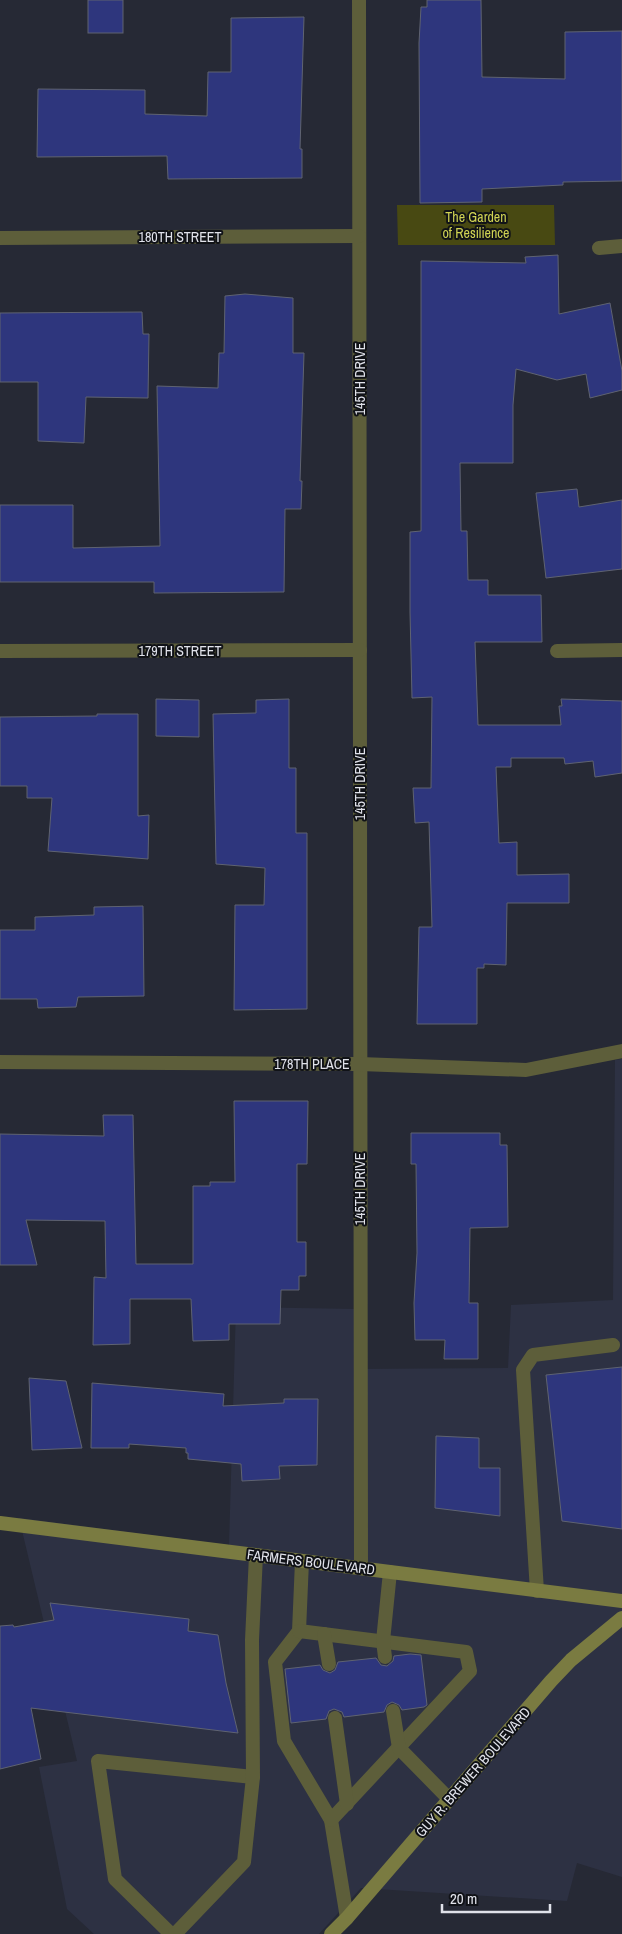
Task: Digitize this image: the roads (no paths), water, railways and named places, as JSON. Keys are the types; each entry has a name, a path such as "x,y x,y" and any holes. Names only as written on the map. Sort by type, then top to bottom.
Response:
{"main road":[{"name":"FARMERS BOULEVARD","path":"0,1523 622,1601"},
{"name":"GUY R. BREWER BOULEVARD","path":"331,1934 347,1918 551,1681 571,1660 622,1618"}],"street":[{"name":"145TH DRIVE","path":"359,0 361,1568"},
{"name":"180TH STREET","path":"0,238 359,236"},
{"path":"599,248 622,246"},
{"name":"179TH STREET","path":"0,651 360,650"},
{"path":"557,651 622,650"},
{"name":"178TH PLACE","path":"0,1062 360,1064 526,1070 622,1051"},
{"path":"537,1590 523,1370 533,1355 613,1346"},
{"path":"253,1777 98,1761 115,1879 173,1934 244,1862 253,1777 252,1640 256,1555"},
{"path":"302,1561 299,1631 275,1662 284,1741 331,1820 347,1918"},
{"path":"385,1657 384,1642 390,1572"},
{"path":"299,1631 466,1652 470,1671 331,1820"},
{"path":"324,1634 329,1664"},
{"path":"393,1711 398,1748 449,1799"},
{"path":"335,1718 347,1804"}],"park label":[{"name":"The Garden of Resilience","path":"476,226"}]}
